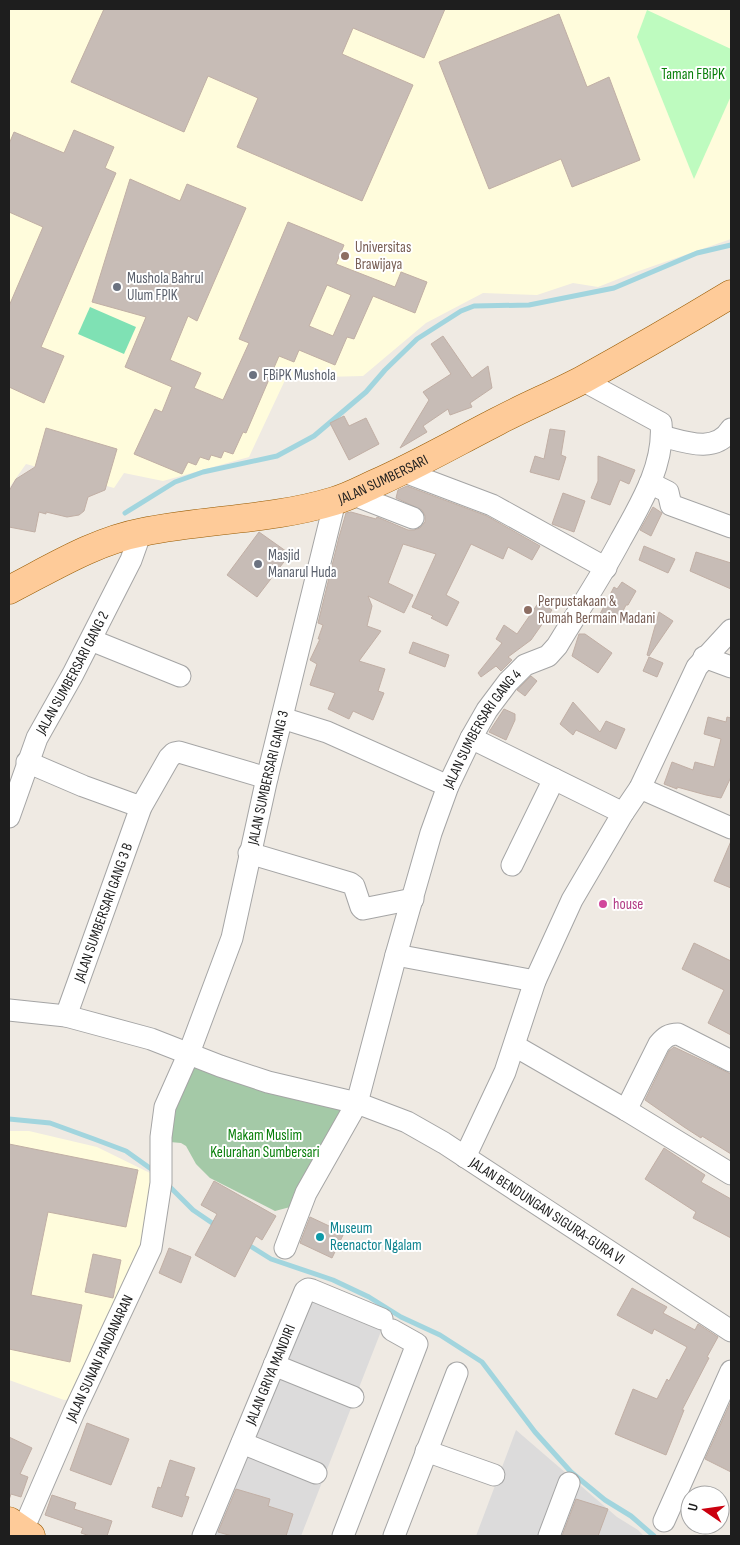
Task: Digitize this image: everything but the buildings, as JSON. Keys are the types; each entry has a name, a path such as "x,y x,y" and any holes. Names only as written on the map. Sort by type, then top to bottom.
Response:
{"main road":[{"name":"JALAN SUMBERSARI","path":"9,590 102,544 283,513 342,498 402,471 519,410 582,380 731,294"}],"street":[{"path":"582,380 661,423 662,436 692,444 704,445 720,441 731,429"},
{"name":"JALAN SUMBERSARI GANG 4","path":"285,1248 306,1193 357,1103 396,955 431,833 448,786 471,738 508,682 525,665 548,656 557,646 606,568 645,497 662,436"},
{"path":"402,471 492,505 606,568"},
{"path":"650,483 668,492 672,506 731,527"},
{"path":"342,498 359,497 412,518"},
{"name":"JALAN SUMBERSARI GANG 3","path":"161,1183 165,1107 189,1053 232,938 282,718 342,498"},
{"name":"JALAN SUMBERSARI GANG 2","path":"9,816 19,773 91,640 140,536"},
{"path":"465,1157 505,1072 535,981 572,900 623,813 640,788 697,667 704,657 731,630"},
{"path":"91,640 180,676"},
{"path":"704,657 731,667"},
{"path":"282,718 327,732 448,786"},
{"path":"471,738 623,813"},
{"name":"JALAN SUMBERSARI GANG 3 B","path":"66,1016 141,807 169,758 174,753 179,752 267,778"},
{"path":"19,773 83,786 141,807"},
{"path":"512,865 554,779"},
{"path":"640,788 731,828"},
{"path":"250,853 350,883 354,886 363,909 413,899"},
{"path":"396,955 535,981"},
{"path":"9,1010 66,1016 151,1039 189,1053"},
{"path":"626,1110 659,1044 666,1036 678,1034 731,1061"},
{"path":"515,1046 626,1110 731,1174"},
{"name":"JALAN BENDUNGAN SIGURA-GURA VI","path":"189,1053 268,1082 357,1103 407,1122 465,1157 731,1331"},
{"name":"JALAN SUNAN PANDANARAN","path":"21,1529 148,1256 151,1248 161,1183"},
{"name":"JALAN GRIYA MANDIRI","path":"204,1536 305,1291 308,1289 387,1324 417,1344 342,1536"},
{"path":"274,1365 353,1397"},
{"path":"664,1521 731,1370"},
{"path":"394,1536 457,1374"},
{"path":"242,1442 316,1473"},
{"path":"426,1452 494,1475"},
{"path":"549,1536 568,1484"}],"shaded area":[{"name":"Universitas Brawijaya","path":"9,9 731,9 731,239 598,287 573,283 537,295 483,293 426,323 363,376 286,378 249,457 163,481 124,473 114,488 26,464 9,488"},
{"path":"9,1131 29,1131 97,1147 152,1174 145,1244 71,1399 64,1400 9,1380"},
{"path":"301,1280 387,1316 301,1536 192,1536"},
{"path":"516,1430 617,1517 644,1536 476,1536"}],"green space":[{"name":"Taman FBiPK","path":"647,10 731,49 731,96 694,179 637,37"},
{"path":"90,307 136,327 124,354 78,334"},
{"name":"Makam Muslim Kelurahan Sumbersari","path":"189,1061 344,1104 294,1206 275,1211 210,1178 196,1164 186,1146 181,1143 170,1142 167,1113"}],"waterway":[{"path":"125,513 175,482 203,472 277,456 314,436 366,392 385,370 417,339 461,311 474,306 529,305 614,288 697,253 731,245"},
{"path":"9,1119 50,1123 126,1151 154,1171"},
{"path":"169,1186 193,1210 218,1227"},
{"path":"247,1244 271,1259 333,1280 369,1297 401,1317 440,1335 482,1362 535,1432 571,1472 605,1500 631,1516 654,1536"}],"place":[{"name":"Universitas Brawijaya","path":"345,256"},
{"name":"Mushola Bahrul Ulum FPIK","path":"117,287"},
{"name":"FBiPK Mushola","path":"253,375"},
{"name":"Masjid Manarul Huda","path":"258,564"},
{"name":"Perpustakaan & Rumah Bermain Madani","path":"528,610"},
{"name":"house","path":"603,904"},
{"name":"Museum Reenactor Ngalam","path":"320,1237"}]}
